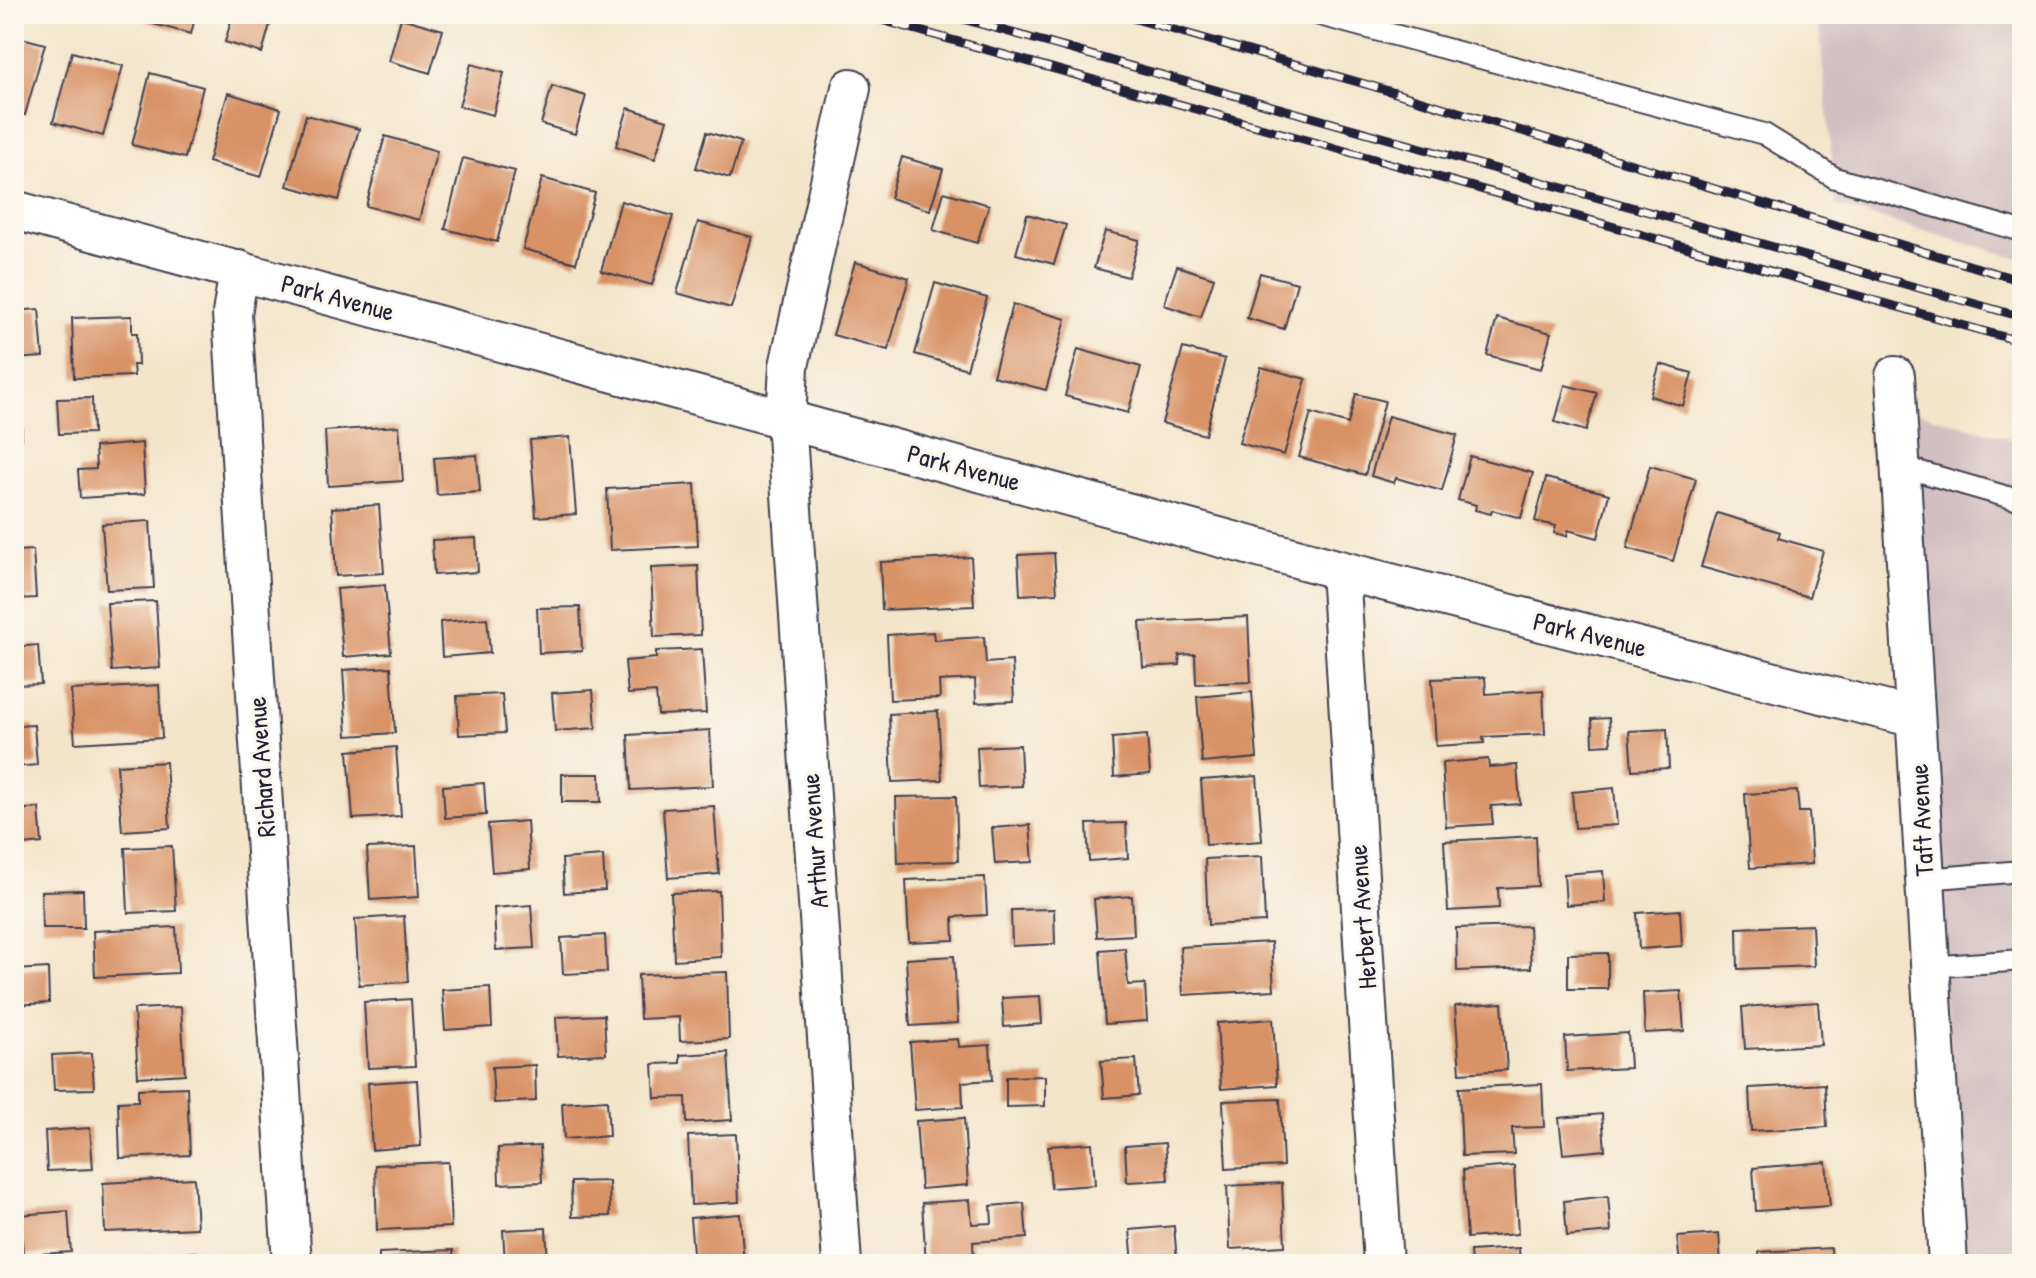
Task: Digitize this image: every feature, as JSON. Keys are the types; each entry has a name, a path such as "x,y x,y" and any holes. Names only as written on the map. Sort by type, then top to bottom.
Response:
{"street":[{"name":"Arthur Avenue","path":"842,1264 786,419 789,366 851,88"},
{"name":"Park Avenue","path":"14,210 1340,570 1915,718"},
{"name":"Richard Avenue","path":"239,270 232,314 292,1264"},
{"name":"Taft Avenue","path":"1895,376 1948,1264"},
{"name":"Herbert Avenue","path":"1340,570 1383,1264"}],"lane":[{"path":"1316,14 1764,134 1835,178 2022,231"},
{"path":"1900,466 2022,501"},
{"path":"1925,879 2022,871"},
{"path":"1930,967 2022,960"}],"shaded area":[{"path":"1818,14 2022,14 2022,259 1836,206"},
{"path":"1909,410 2022,442 2022,1264 1960,1264"}],"building":[{"path":"148,14 196,14 191,34 146,22"},
{"path":"233,14 273,14 262,53 225,42"},
{"path":"401,18 443,30 430,73 389,61"},
{"path":"14,36 45,44 25,115 14,112"},
{"path":"72,52 123,66 103,136 53,122"},
{"path":"471,64 504,73 493,115 459,106"},
{"path":"150,73 203,87 185,158 132,145"},
{"path":"552,86 586,96 575,134 541,124"},
{"path":"228,93 281,109 261,177 208,162"},
{"path":"628,108 667,120 655,159 616,146"},
{"path":"306,115 359,129 339,200 287,186"},
{"path":"707,132 741,142 730,178 696,168"},
{"path":"385,136 437,151 419,220 366,206"},
{"path":"902,157 943,169 930,210 890,198"},
{"path":"463,158 515,171 497,242 445,229"},
{"path":"542,178 595,193 576,263 523,249"},
{"path":"944,192 989,205 977,243 933,230"},
{"path":"621,201 673,216 652,285 601,271"},
{"path":"1027,214 1066,225 1054,264 1016,254"},
{"path":"698,222 752,237 731,308 677,293"},
{"path":"1105,231 1139,240 1128,277 1094,268"},
{"path":"855,262 909,278 888,350 833,335"},
{"path":"1177,266 1214,278 1201,317 1164,305"},
{"path":"1260,273 1297,283 1284,329 1247,318"},
{"path":"935,283 987,298 967,369 915,354"},
{"path":"1013,304 1066,319 1046,390 993,376"},
{"path":"39,309 43,357 14,359 14,311"},
{"path":"132,316 132,333 137,333 138,365 133,365 134,376 74,378 72,318"},
{"path":"1497,318 1551,333 1541,369 1487,355"},
{"path":"1183,348 1225,359 1205,435 1162,423"},
{"path":"1078,349 1141,367 1128,413 1065,396"},
{"path":"1660,364 1692,373 1683,406 1650,396"},
{"path":"1261,367 1306,379 1284,455 1239,443"},
{"path":"1565,385 1597,393 1586,431 1555,422"},
{"path":"1356,394 1385,401 1365,475 1299,457 1311,413 1348,424"},
{"path":"20,397 22,439 14,440 14,398"},
{"path":"92,398 93,433 59,434 57,399"},
{"path":"1388,416 1457,435 1442,491 1396,478 1394,483 1371,476"},
{"path":"399,426 403,481 328,486 325,431"},
{"path":"570,437 576,514 536,517 530,440"},
{"path":"142,443 145,494 80,498 78,470 96,469 95,447"},
{"path":"477,455 480,492 437,495 434,458"},
{"path":"1470,456 1533,473 1521,518 1492,510 1491,514 1475,510 1476,505 1458,500"},
{"path":"1650,466 1696,479 1673,561 1627,548"},
{"path":"16,470 19,516 14,516"},
{"path":"1546,478 1609,494 1598,538 1568,530 1567,536 1554,533 1556,526 1535,521"},
{"path":"695,484 698,546 610,550 607,489"},
{"path":"379,505 384,573 336,576 332,508"},
{"path":"1717,513 1780,532 1778,538 1823,551 1809,597 1701,567"},
{"path":"150,521 154,588 107,590 102,524"},
{"path":"476,538 478,572 434,575 432,540"},
{"path":"33,550 36,598 14,599 14,551"},
{"path":"1054,553 1057,593 1020,595 1018,555"},
{"path":"971,557 974,606 882,610 880,562"},
{"path":"698,566 701,635 654,637 651,568"},
{"path":"385,585 391,653 343,657 337,589"},
{"path":"156,601 160,668 112,671 107,603"},
{"path":"580,607 582,651 539,653 537,608"},
{"path":"1248,617 1251,682 1196,684 1195,654 1179,655 1180,665 1143,667 1140,622"},
{"path":"487,618 490,653 442,657 440,622"},
{"path":"933,632 934,640 984,637 986,663 1012,661 1014,701 976,703 975,679 939,681 940,698 890,700 887,635"},
{"path":"38,645 41,684 14,685 14,647"},
{"path":"702,649 706,713 658,715 656,692 628,694 625,661 656,658 656,651"},
{"path":"391,667 395,733 347,736 343,670"},
{"path":"1485,677 1486,694 1543,690 1545,734 1483,737 1484,743 1436,746 1432,679"},
{"path":"159,685 162,738 75,743 71,690"},
{"path":"593,690 596,728 555,731 552,693"},
{"path":"1252,692 1257,758 1202,763 1197,697"},
{"path":"502,694 505,733 459,735 457,696"},
{"path":"938,711 942,780 892,782 889,714"},
{"path":"1609,718 1611,744 1593,745 1592,719"},
{"path":"34,725 37,765 14,767 14,726"},
{"path":"1667,729 1669,768 1632,770 1629,731"},
{"path":"710,730 713,786 631,790 628,735"},
{"path":"1147,735 1150,774 1114,777 1112,738"},
{"path":"1020,745 1022,786 979,788 977,747"},
{"path":"396,747 401,816 353,819 348,751"},
{"path":"1488,759 1489,767 1517,765 1520,804 1491,806 1493,824 1446,827 1442,763"},
{"path":"166,762 170,828 122,831 117,765"},
{"path":"562,774 600,774 601,802 562,802"},
{"path":"1257,776 1262,841 1206,845 1201,780"},
{"path":"484,783 486,815 445,818 443,786"},
{"path":"1614,788 1617,825 1575,828 1572,792"},
{"path":"1797,791 1799,812 1809,812 1812,864 1750,868 1745,794"},
{"path":"956,796 958,861 898,863 896,797"},
{"path":"714,806 719,874 668,878 663,809"},
{"path":"39,808 42,843 14,846 14,810"},
{"path":"527,821 530,869 492,872 488,824"},
{"path":"1126,823 1128,858 1089,861 1087,824"},
{"path":"1030,825 1033,862 995,864 992,828"},
{"path":"1536,836 1538,886 1498,888 1499,908 1448,911 1444,841"},
{"path":"172,846 176,911 128,913 125,848"},
{"path":"416,846 419,897 370,900 367,848"},
{"path":"603,856 605,890 564,893 562,859"},
{"path":"1262,856 1265,922 1208,925 1205,859"},
{"path":"1603,871 1605,902 1566,905 1564,874"},
{"path":"985,877 987,915 953,917 954,940 909,942 906,880"},
{"path":"83,890 84,928 42,928 41,891"},
{"path":"719,891 721,957 674,960 671,893"},
{"path":"1132,896 1134,935 1097,937 1094,899"},
{"path":"531,905 534,948 496,950 494,908"},
{"path":"1054,909 1055,944 1012,946 1011,910"},
{"path":"1680,910 1682,946 1639,949 1637,913"},
{"path":"404,916 408,982 359,985 355,919"},
{"path":"1812,925 1814,966 1738,969 1737,928"},
{"path":"1529,926 1531,968 1457,971 1456,928"},
{"path":"176,927 178,973 95,977 93,931"},
{"path":"605,935 607,972 563,974 561,938"},
{"path":"1271,942 1274,990 1183,995 1180,947"},
{"path":"1125,948 1128,985 1145,984 1147,1021 1105,1024 1100,950"},
{"path":"1608,953 1608,989 1568,989 1568,954"},
{"path":"954,956 958,1023 910,1026 906,959"},
{"path":"48,968 49,1003 14,1005 14,970"},
{"path":"727,972 729,1039 680,1041 679,1017 640,1019 638,975"},
{"path":"490,987 492,1027 445,1030 442,990"},
{"path":"1681,991 1684,1031 1645,1033 1643,993"},
{"path":"1040,996 1042,1024 1004,1027 1002,998"},
{"path":"411,999 415,1066 368,1068 364,1002"},
{"path":"1818,1002 1821,1045 1745,1049 1742,1007"},
{"path":"1502,1003 1507,1070 1460,1073 1455,1006"},
{"path":"181,1007 185,1074 138,1077 134,1009"},
{"path":"604,1015 606,1054 558,1056 556,1017"},
{"path":"1273,1019 1277,1085 1221,1089 1217,1023"},
{"path":"1628,1033 1630,1068 1567,1071 1565,1037"},
{"path":"958,1039 959,1047 990,1045 992,1080 962,1082 963,1107 915,1110 910,1042"},
{"path":"728,1052 732,1120 687,1123 686,1097 655,1098 653,1064 680,1063 680,1055"},
{"path":"92,1053 94,1089 54,1090 52,1055"},
{"path":"1136,1059 1139,1095 1104,1098 1101,1061"},
{"path":"535,1065 536,1101 494,1103 492,1067"},
{"path":"1045,1076 1045,1106 1006,1107 1006,1077"},
{"path":"417,1080 421,1146 372,1150 368,1083"},
{"path":"1542,1084 1544,1127 1512,1128 1514,1154 1462,1156 1459,1088"},
{"path":"1825,1084 1827,1127 1751,1131 1749,1088"},
{"path":"187,1087 190,1155 120,1158 118,1102 138,1101 138,1089"},
{"path":"1280,1099 1283,1166 1226,1169 1223,1101"},
{"path":"607,1100 609,1136 564,1139 562,1103"},
{"path":"1602,1114 1605,1150 1563,1154 1559,1118"},
{"path":"964,1118 968,1185 921,1189 916,1121"},
{"path":"90,1128 93,1169 47,1171 45,1131"},
{"path":"736,1134 739,1202 691,1205 688,1136"},
{"path":"1092,1143 1095,1185 1051,1188 1048,1146"},
{"path":"1165,1143 1168,1180 1127,1182 1125,1146"},
{"path":"540,1146 542,1182 499,1184 498,1148"},
{"path":"448,1162 451,1227 377,1230 375,1165"},
{"path":"1826,1162 1830,1206 1756,1211 1753,1168"},
{"path":"1514,1166 1518,1234 1467,1238 1463,1170"},
{"path":"194,1178 197,1228 105,1232 103,1183"},
{"path":"609,1181 610,1216 572,1217 571,1182"},
{"path":"1282,1183 1285,1246 1230,1249 1227,1186"},
{"path":"1608,1196 1611,1232 1567,1236 1564,1201"},
{"path":"970,1200 972,1224 992,1223 991,1206 1024,1203 1027,1238 973,1242 974,1264 926,1264 922,1203"},
{"path":"68,1211 71,1252 23,1255 20,1215"},
{"path":"740,1214 744,1264 694,1264 690,1218"},
{"path":"1174,1226 1177,1261 1133,1264 1130,1230"},
{"path":"546,1228 548,1264 505,1264 503,1230"},
{"path":"1719,1234 1721,1264 1680,1264 1677,1237"},
{"path":"1519,1248 1520,1264 1471,1264 1470,1251"},
{"path":"1831,1248 1832,1264 1760,1264 1759,1252"},
{"path":"453,1250 454,1264 379,1264 379,1253"},
{"path":"197,1252 198,1264 126,1264 126,1256"},
{"path":"614,1258 614,1264 570,1264 570,1262"}],"railway":[{"path":"860,14 2022,342"},
{"path":"945,14 2022,317"},
{"path":"1118,14 1372,86 2022,281"}]}
